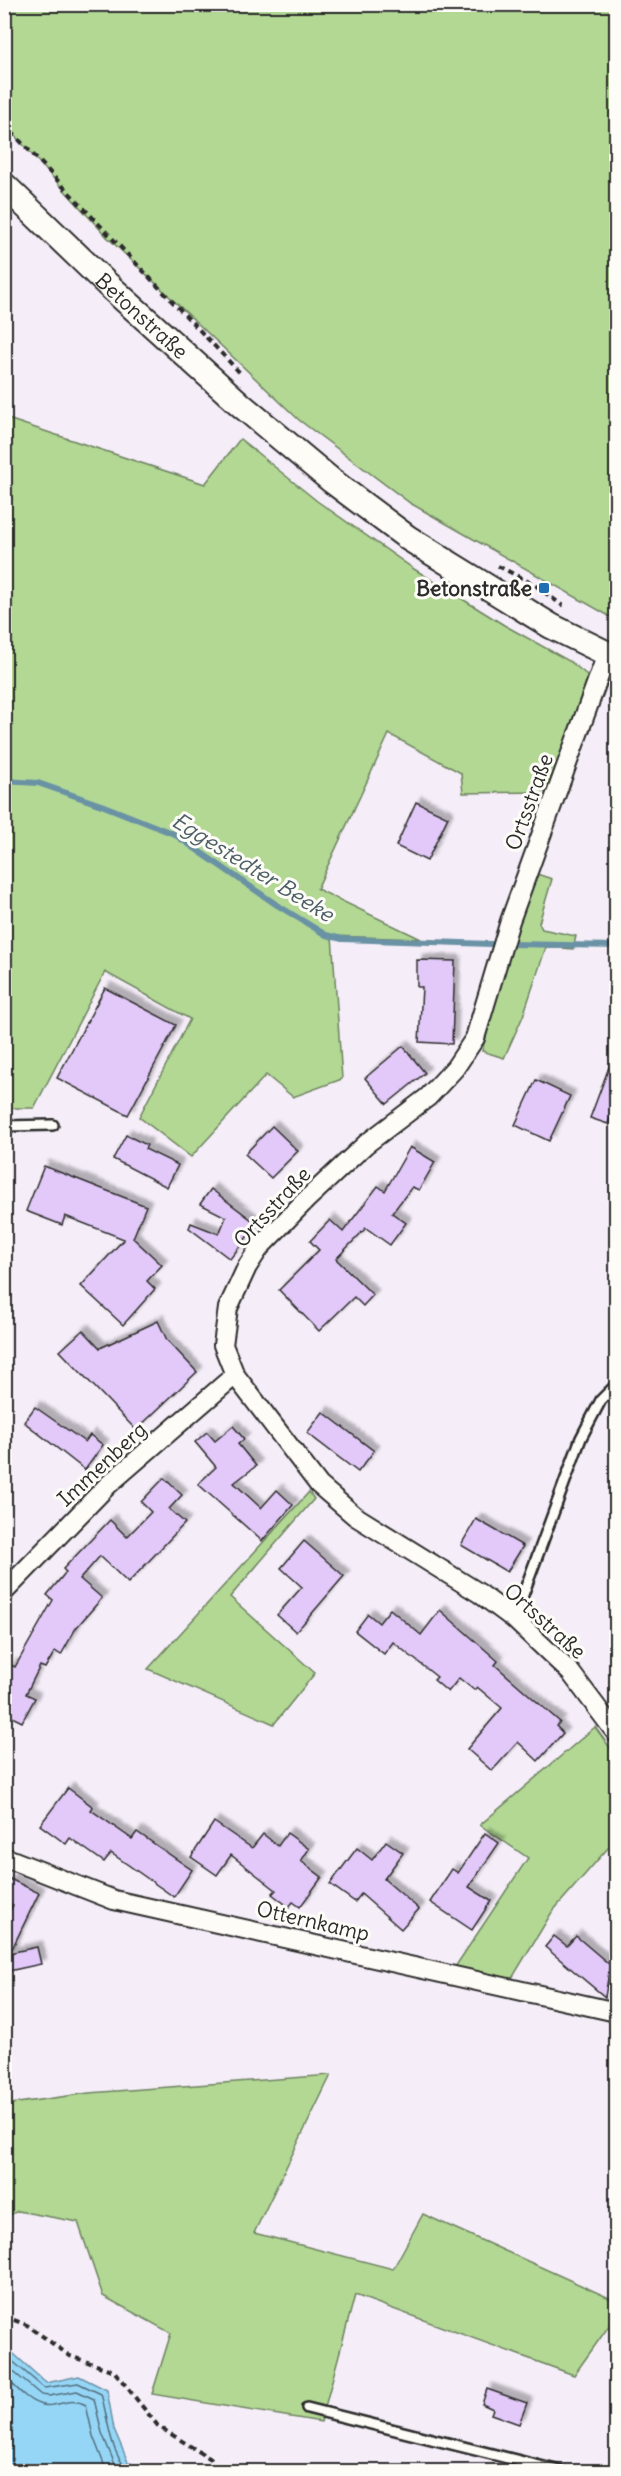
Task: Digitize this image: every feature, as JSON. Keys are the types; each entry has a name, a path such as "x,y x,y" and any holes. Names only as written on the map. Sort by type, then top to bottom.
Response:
{"main road":[{"name":"Betonstraße","path":"4,185 106,284 241,405 332,481 408,538 551,626 612,656"}],"street":[{"name":"Ortsstraße","path":"612,656 510,921 475,1038 455,1068 428,1097 366,1144 260,1247 247,1267 228,1308 224,1344 235,1375 319,1485 348,1510 479,1593 514,1619 571,1673 616,1733"},
{"name":"Immenberg","path":"4,1592 108,1485 235,1375"},
{"name":"Otternkamp","path":"4,1857 114,1900 616,2012"}],"lane":[{"path":"4,1126 53,1125"},
{"path":"514,1619 581,1438 601,1400 616,1385"},
{"path":"307,2408 564,2472"}],"path":[{"path":"4,124 249,382"},
{"path":"497,566 535,585 571,612"},
{"path":"4,2316 27,2325 70,2356 114,2371 158,2426 211,2459 219,2472"}],"green space":[{"path":"5,4 616,5 616,620 410,503 299,420 107,237 5,125"},
{"path":"5,418 205,484 240,439 317,501 414,569 504,625 571,662 587,675 585,689 547,792 463,793 461,773 389,734 317,889 421,939 332,936 342,1079 293,1097 266,1075 191,1157 139,1117 190,1019 105,972 34,1108 5,1108"},
{"path":"537,874 552,879 539,923 542,929 576,936 573,949 546,947 523,1016 504,1058 482,1051 514,934"},
{"path":"309,1492 314,1499 230,1597 315,1673 274,1724 148,1669"},
{"path":"595,1727 616,1756 616,1839 552,1912 511,1980 455,1967 528,1858 480,1825"},
{"path":"331,2075 254,2233 393,2269 423,2214 616,2301 616,2316 574,2375 355,2295 321,2422 152,2394 171,2333 103,2296 78,2222 18,2211 5,2217 4,2105 89,2093"}],"water":[{"path":"5,2346 46,2383 79,2376 107,2390 114,2429 128,2462 145,2471 5,2471"}],"building":[{"path":"416,802 448,817 427,861 396,846"},
{"path":"417,960 455,961 452,1044 419,1042 422,987 417,987"},
{"path":"105,988 176,1025 128,1115 57,1078"},
{"path":"403,1046 425,1073 387,1104 365,1078"},
{"path":"615,1051 616,1101 608,1124 590,1118"},
{"path":"536,1080 570,1096 549,1141 515,1125"},
{"path":"272,1126 298,1151 271,1178 245,1154"},
{"path":"126,1135 147,1145 145,1149 178,1165 167,1187 113,1159"},
{"path":"410,1147 435,1162 419,1190 412,1187 392,1213 406,1223 390,1245 366,1228 336,1259 373,1295 363,1306 354,1297 319,1331 279,1290 319,1250 310,1241 330,1220 343,1232 378,1186 385,1191"},
{"path":"44,1166 146,1206 133,1238 162,1265 147,1281 155,1289 123,1325 81,1286 124,1239 65,1216 62,1225 26,1211"},
{"path":"211,1189 257,1224 230,1259 189,1228 191,1223 219,1234 226,1217 200,1204"},
{"path":"158,1321 167,1340 197,1372 136,1430 60,1351 83,1330 100,1348"},
{"path":"35,1407 85,1442 90,1435 103,1445 85,1470 24,1422"},
{"path":"323,1412 374,1451 358,1472 307,1433"},
{"path":"233,1426 244,1439 238,1444 256,1466 234,1483 261,1508 277,1490 293,1505 262,1541 198,1484 216,1467 195,1442 207,1432 215,1441"},
{"path":"164,1478 182,1495 169,1509 185,1523 128,1583 100,1556 80,1579 102,1598 76,1628 61,1655 55,1651 45,1668 40,1666 26,1694 35,1698 22,1722 4,1713 4,1677 11,1665 15,1667 53,1600 47,1595 66,1572 63,1569 110,1520 127,1537 151,1512 141,1502"},
{"path":"476,1519 523,1546 507,1572 461,1545"},
{"path":"304,1541 344,1576 296,1632 277,1615 302,1587 281,1568"},
{"path":"390,1609 421,1635 440,1610 498,1661 495,1665 560,1722 556,1726 563,1733 538,1761 518,1742 492,1771 467,1749 502,1708 477,1687 474,1690 459,1678 448,1692 434,1680 437,1677 393,1642 384,1654 355,1631 368,1614 379,1623"},
{"path":"68,1788 93,1807 91,1810 132,1839 137,1832 192,1870 174,1897 111,1853 104,1862 70,1838 66,1844 40,1825"},
{"path":"214,1822 252,1848 263,1834 278,1846 287,1833 309,1849 301,1861 322,1877 300,1907 293,1902 289,1907 272,1894 276,1890 231,1855 217,1875 191,1857"},
{"path":"485,1833 499,1843 469,1887 491,1901 472,1930 430,1902 452,1869 458,1873"},
{"path":"386,1841 403,1853 384,1879 419,1909 401,1929 361,1894 355,1902 330,1884 357,1848 372,1860"},
{"path":"10,1879 39,1893 10,1953 37,1947 41,1964 4,1972 4,1922 13,1905 4,1901 4,1890"},
{"path":"554,1936 567,1946 576,1936 610,1965 605,1997 545,1947"},
{"path":"487,2389 527,2403 519,2424 491,2414 493,2409 482,2404"}],"waterway":[{"name":"Eggestedter Beeke","path":"4,781 38,783 174,834 277,905 326,935 342,939 491,944"},
{"name":"Eggestedter Beeke","path":"513,944 616,946"}],"place":[{"name":"Betonstraße","path":"544,588"}]}
